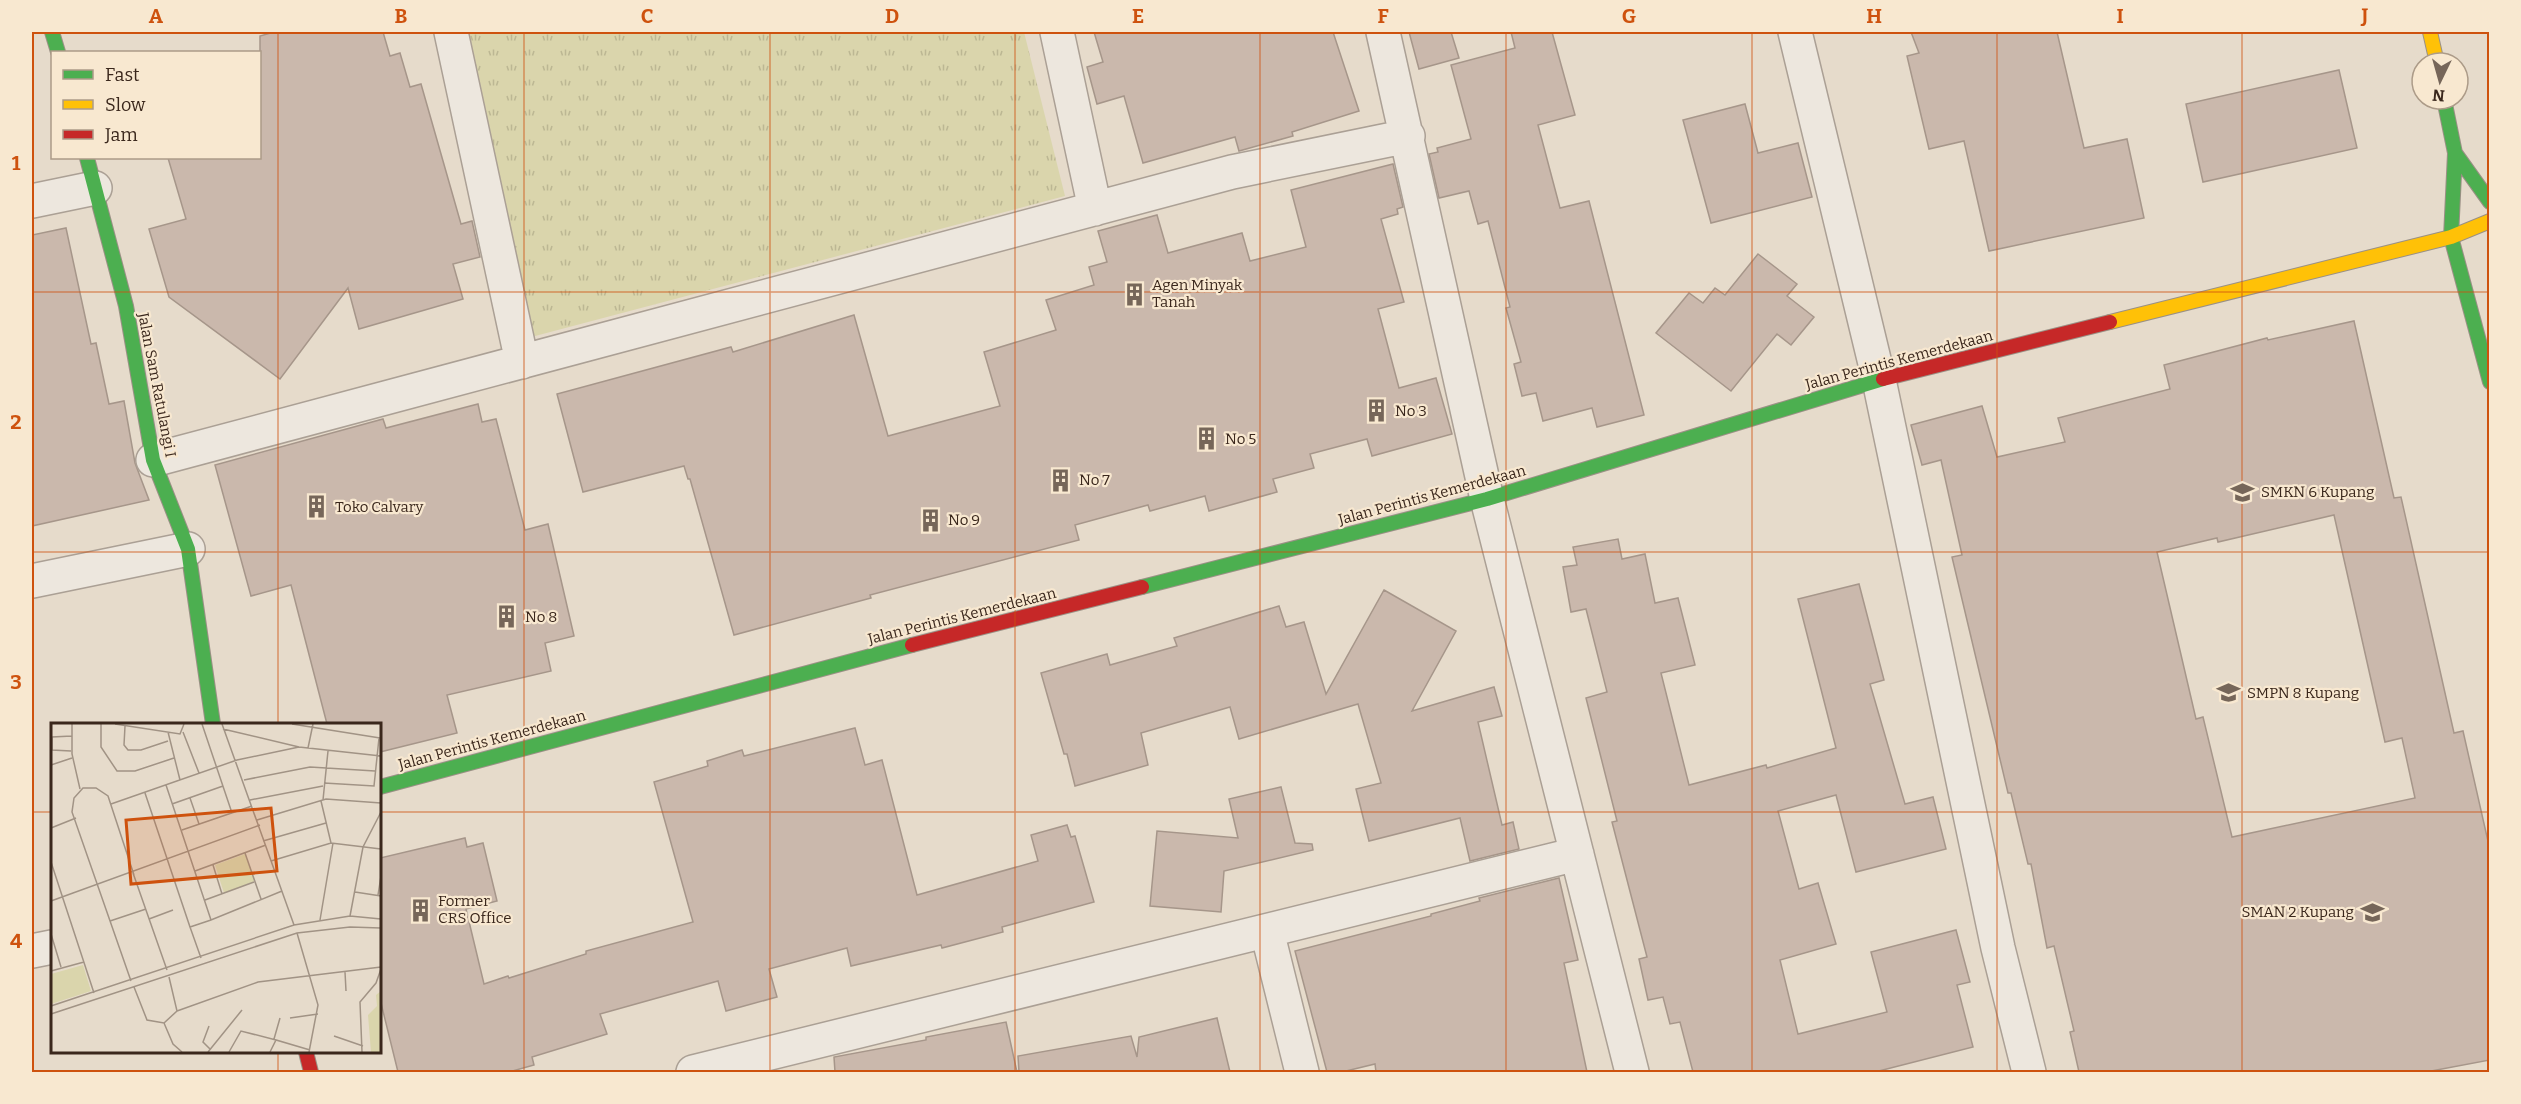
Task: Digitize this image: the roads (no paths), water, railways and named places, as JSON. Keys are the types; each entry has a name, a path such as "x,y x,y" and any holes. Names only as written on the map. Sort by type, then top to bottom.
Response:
{"main road":[{"path":"52,32 58,51"},
{"path":"2430,32 2434,51"},
{"path":"2446,111 2455,153 2451,237 2490,382"},
{"path":"2455,153 2490,202"},
{"name":"Jalan Sam Ratulangi I","path":"91,173 126,306 153,460 188,549 213,723"},
{"name":"Jalan Perintis Kemerdekaan","path":"381,787 893,650 1487,499 1879,380 2451,237 2490,221"},
{"path":"306,1053 311,1072"}],"street":[{"path":"451,32 522,362"},
{"path":"1057,32 1095,208"},
{"path":"1383,32 1487,499 1632,1072"},
{"path":"1795,32 1879,380 1998,948 2029,1072"},
{"path":"153,460 1232,172 1408,136"},
{"path":"32,201 91,173"},
{"path":"32,581 188,549"},
{"path":"693,1072 1577,854"},
{"path":"1267,931 1302,1072"},
{"path":"32,951 51,947"}],"place":[{"name":"Agen Minyak Tanah","path":"1134,294"},
{"name":"No 3","path":"1377,411"},
{"name":"No 5","path":"1207,439"},
{"name":"No 7","path":"1061,480"},
{"name":"SMKN 6 Kupang","path":"2243,492"},
{"name":"Toko Calvary","path":"317,507"},
{"name":"No 9","path":"930,520"},
{"name":"No 8","path":"507,617"},
{"name":"SMPN 8 Kupang","path":"2229,693"},
{"name":"Former CRS Office","path":"420,910"},
{"name":"SMAN 2 Kupang","path":"2372,912"}]}
